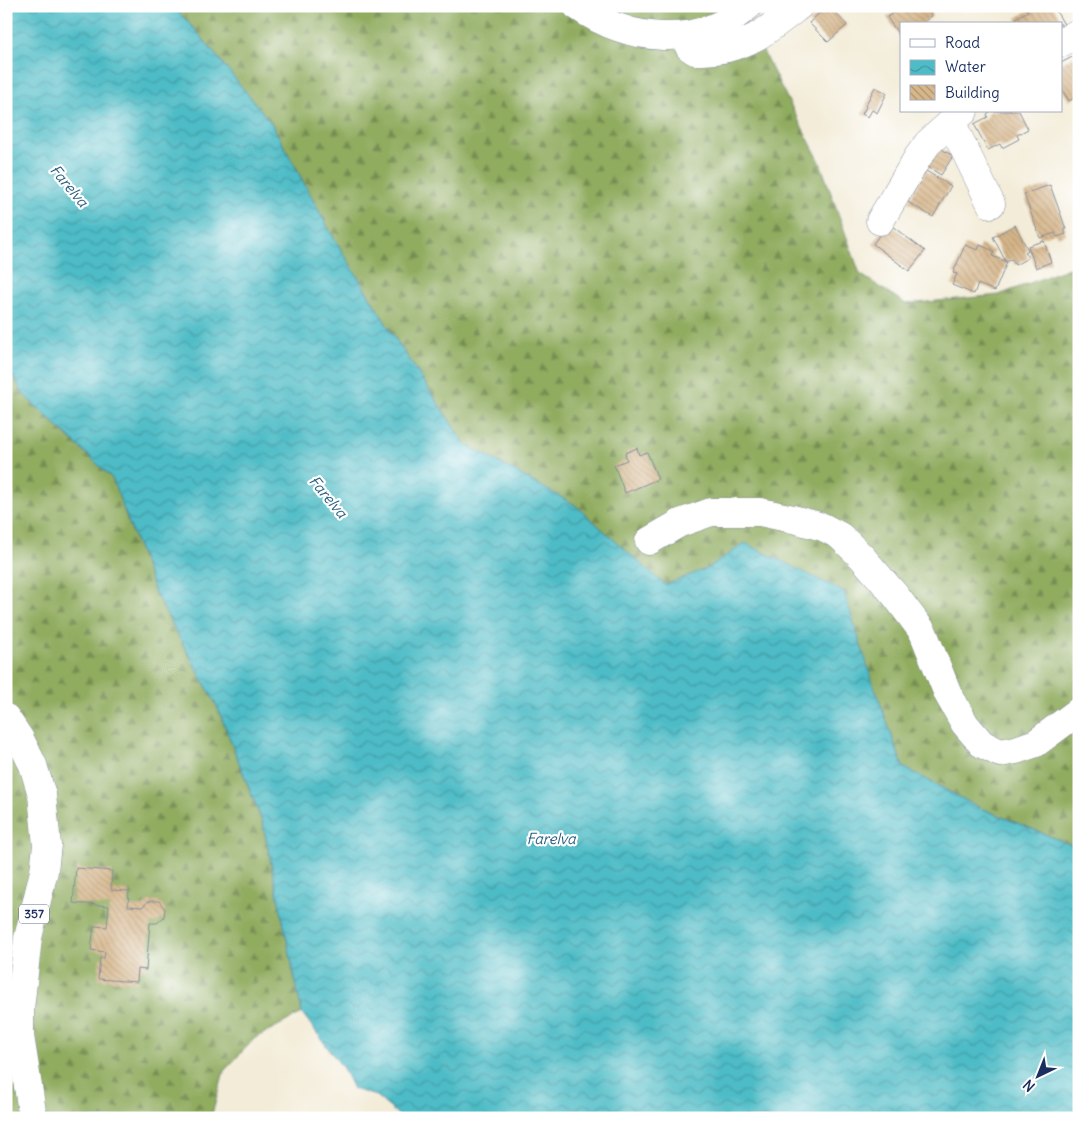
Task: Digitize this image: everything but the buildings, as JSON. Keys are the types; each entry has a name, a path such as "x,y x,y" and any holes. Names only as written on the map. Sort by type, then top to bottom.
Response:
{"main road":[{"path":"577,6 602,22 633,32 660,36 685,36 711,29 748,6"},
{"path":"685,36 689,47 694,52 727,50 766,32 798,6"},
{"path":"1062,42 1079,32"},
{"path":"880,221 928,143 958,117 991,204"},
{"path":"649,541 680,522 711,512 760,512 823,526 840,536 861,556 895,595 923,632 948,694 965,724 982,744 1000,753 1016,750 1036,743 1079,711"},
{"name":"357","path":"6,718 20,739 33,765 42,794 47,845 44,871 28,938 20,1009 20,1036 37,1113"}],"green space":[{"path":"173,6 733,6 760,46 819,160 860,274 906,304 999,295 1079,264 1079,854 1074,846 978,807 903,767 874,686 746,543 708,568 665,586 575,505 465,444 395,338 331,233 272,124 197,32"},
{"path":"6,364 24,395 112,478 156,595 217,706 263,824 302,1013 255,1038 224,1071 211,1118 6,1118"}],"water":[{"name":"Farelva","path":"6,6 173,6 197,32 272,124 331,233 395,338 465,444 575,505 665,585 708,568 745,543 844,592 874,686 903,767 978,807 1074,846 1079,854 1079,1118 402,1118 376,1096 353,1089 343,1068 302,1013 263,824 217,706 156,595 112,478 24,395 6,364"}]}
